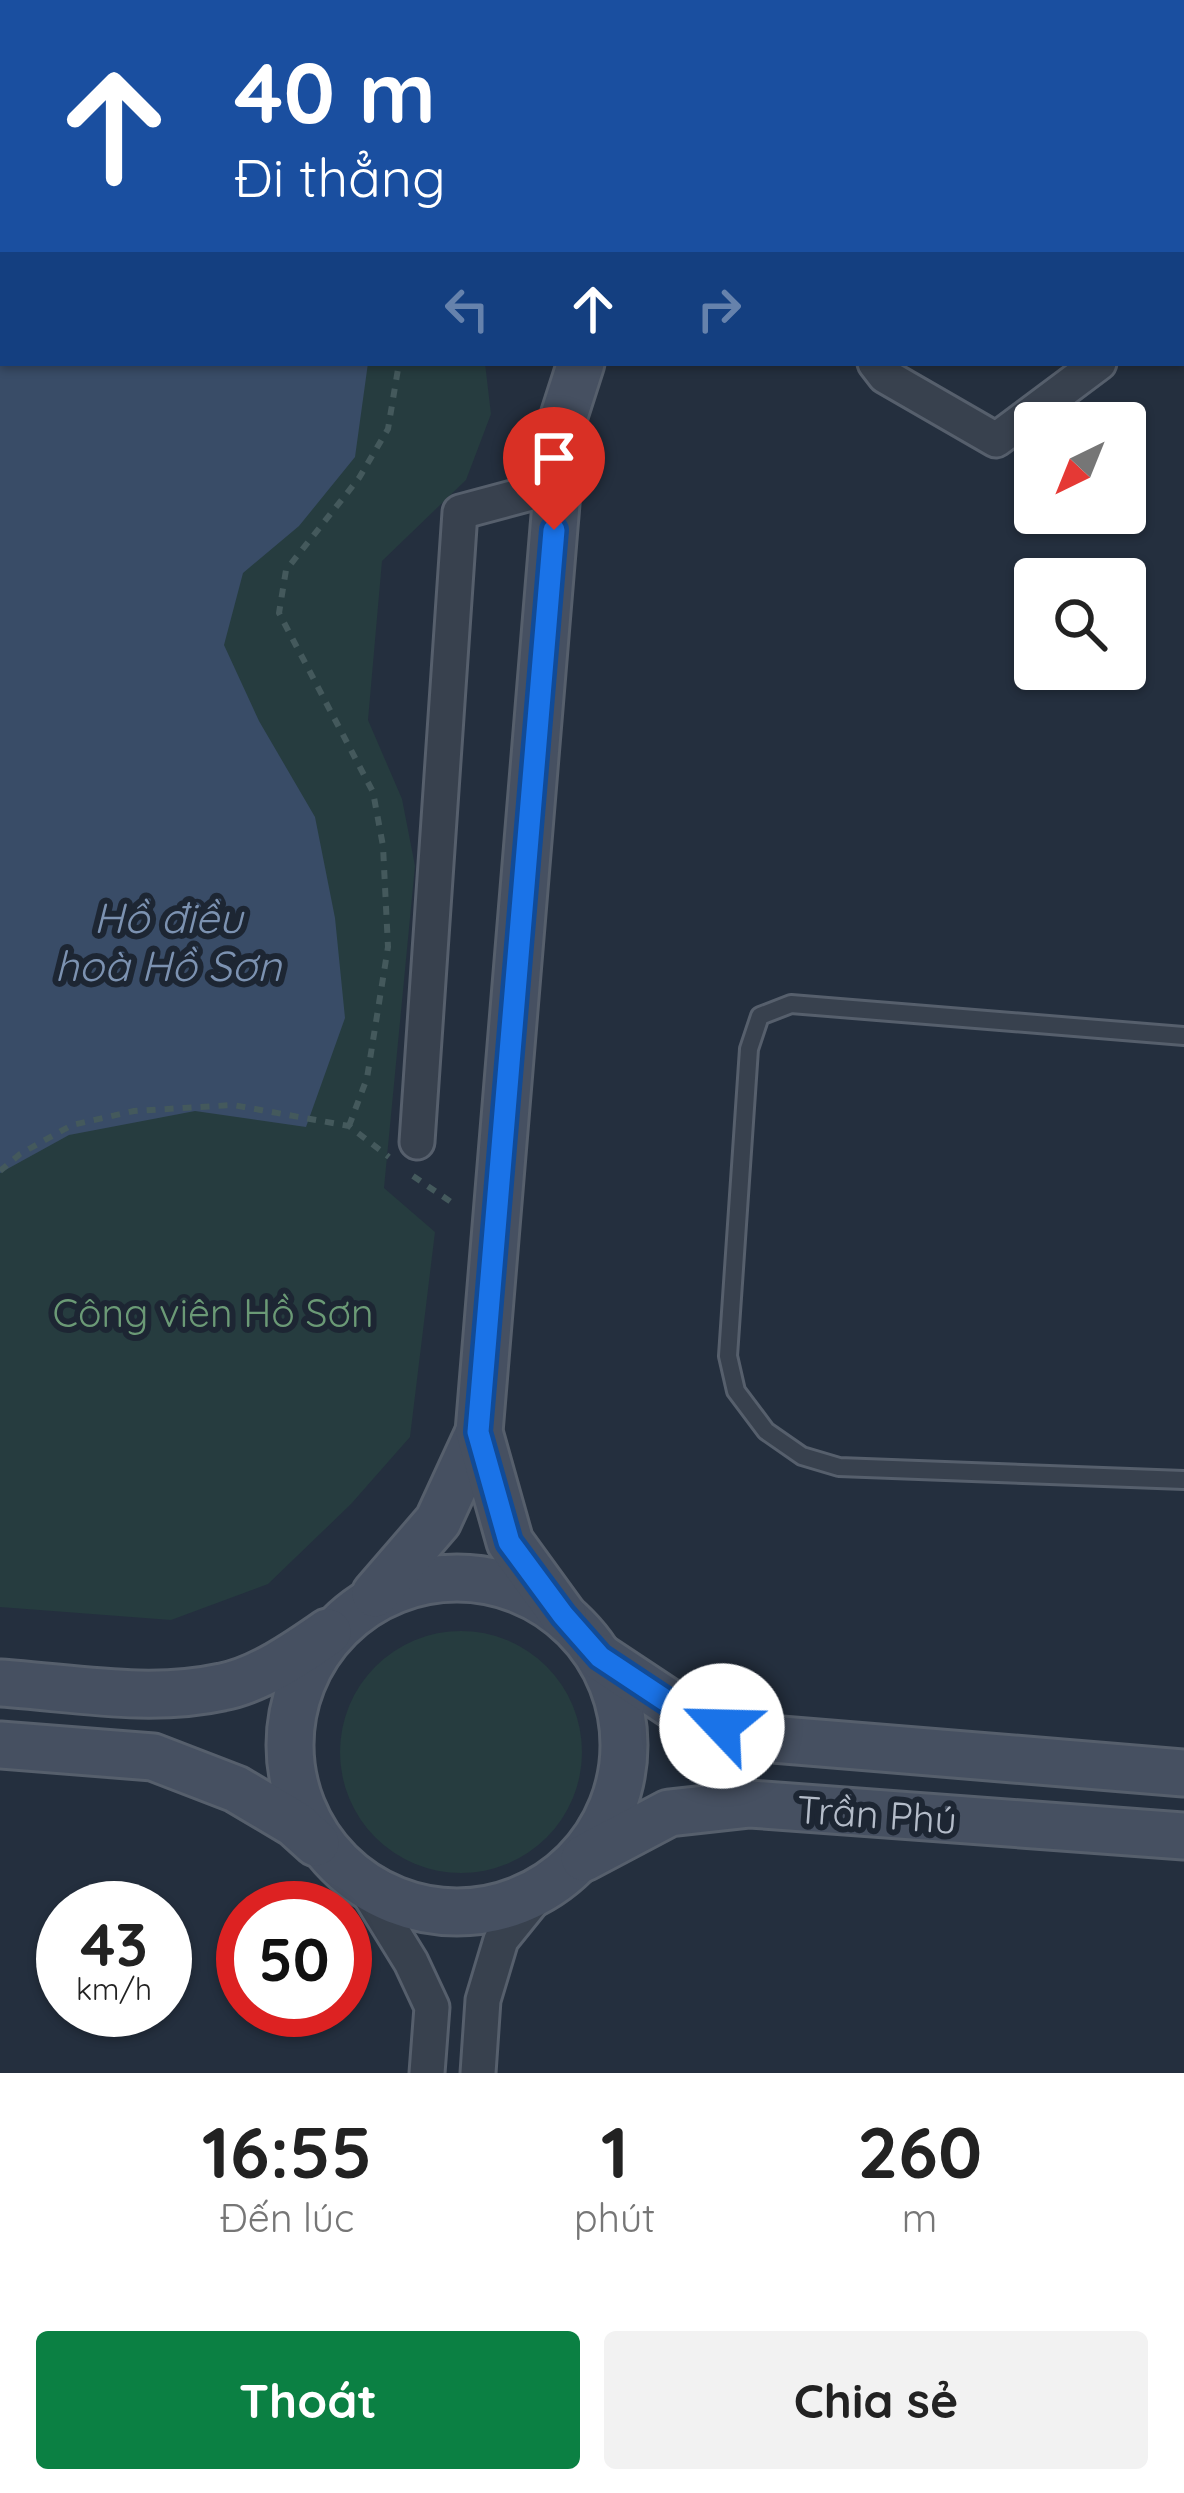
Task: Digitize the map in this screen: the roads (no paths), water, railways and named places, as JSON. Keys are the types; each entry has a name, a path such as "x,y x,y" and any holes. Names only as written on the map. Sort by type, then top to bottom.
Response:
{"main road":[{"path":"349,1872 312,1829 294,1786 289,1738 297,1692 318,1650 438,1521 478,1432 563,419 580,366"},
{"path":"478,1432 509,1542 563,1615"},
{"name":"Trần Phú","path":"0,1682 151,1695 225,1687 289,1659 354,1612 416,1582 468,1577 518,1588 563,1615 600,1657 686,1714 759,1738 1184,1773"},
{"name":"Trần Phú","path":"581,1860 611,1814 625,1762 621,1707 600,1657"},
{"name":"Trần Phú","path":"0,1745 153,1757 236,1789 295,1824 349,1872 405,1905 450,1913 496,1909 539,1893 581,1860 669,1813 750,1804 1184,1836"}],"street":[{"path":"555,366 563,419"},
{"path":"877,366 885,376 996,440 1095,366"},
{"path":"417,1142 460,512 557,486"},
{"path":"349,1872 411,1962 432,2007 427,2073"},
{"path":"478,2073 483,2000 501,1940 539,1893"}],"lane":[{"path":"1184,1036 791,1004 760,1016 749,1048 728,1356 736,1391 766,1431 802,1456 839,1467 1184,1480"}],"water":[{"name":"Hồ điều hoà Hồ Sơn","path":"0,366 368,366 355,457 299,526 243,573 224,645 259,721 315,817 335,918 345,1018 306,1127 195,1111 69,1135 0,1173"}],"park label":[{"name":"Công viên Hồ Sơn","path":"213,1312"}]}
